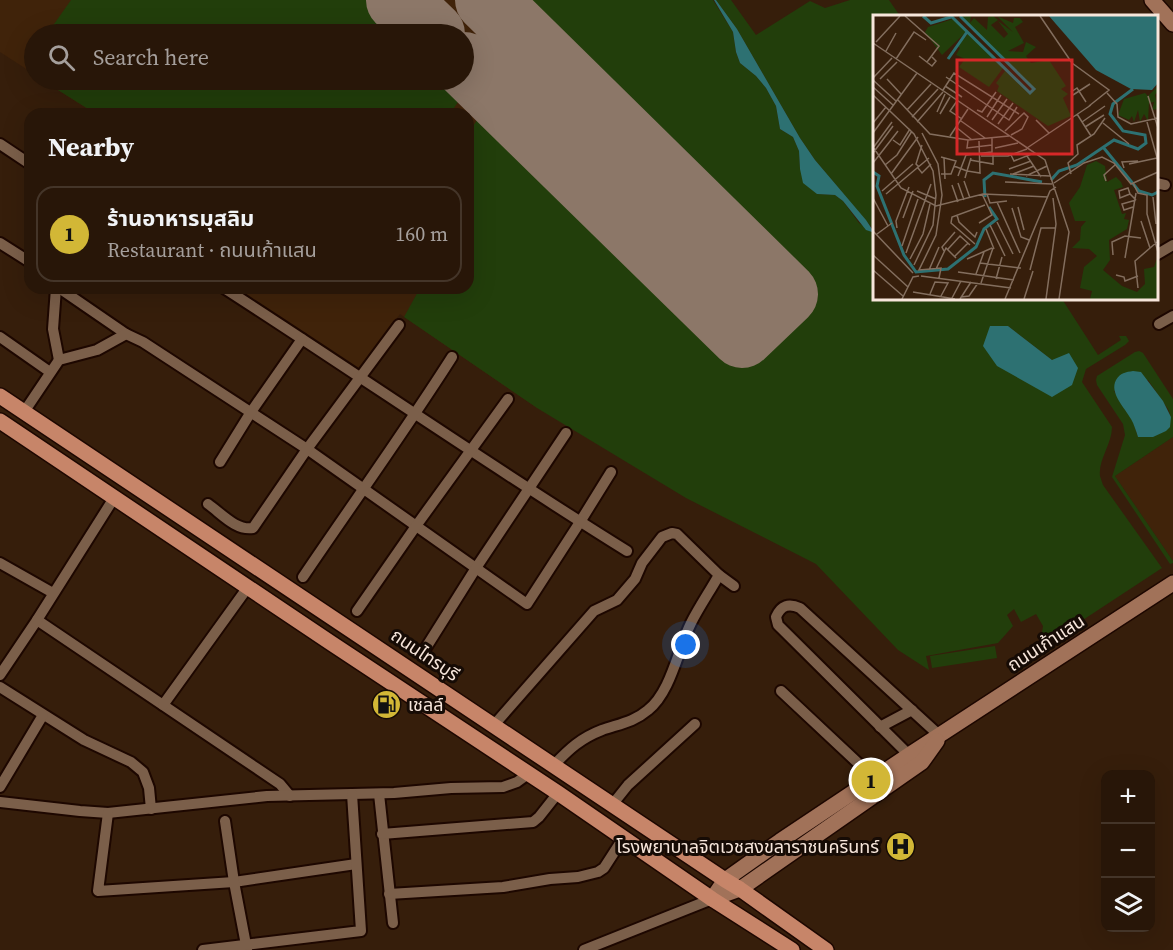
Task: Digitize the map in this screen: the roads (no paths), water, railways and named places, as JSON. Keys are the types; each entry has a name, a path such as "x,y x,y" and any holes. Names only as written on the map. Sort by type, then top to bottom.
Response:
{"main road":[{"path":"1152,0 1173,24"},
{"name":"ถนนไทรบุรี","path":"0,396 740,889 826,950"},
{"path":"13,431 24,412"},
{"path":"0,421 624,837 783,948"},
{"name":"ถนนเก้าแสน","path":"725,880 909,755 1173,583"},
{"name":"ถนนเก้าแสน","path":"712,899 740,889 922,762 940,736"},
{"path":"712,899 725,880"}],"street":[{"path":"0,144 24,160"},
{"path":"0,243 24,258"},
{"path":"1158,254 1173,245"},
{"path":"57,294 53,329 59,360"},
{"path":"67,294 307,449 527,604 611,472"},
{"path":"233,294 415,415 627,551"},
{"path":"1159,324 1173,316"},
{"path":"208,504 238,527 246,530 253,528 307,449 399,325"},
{"path":"24,412 59,360 97,350 126,334"},
{"path":"0,337 50,372"},
{"path":"220,462 251,412 302,339"},
{"path":"303,577 415,415 452,357"},
{"path":"357,611 508,399"},
{"path":"422,654 476,568 566,434"},
{"path":"0,675 114,498"},
{"path":"494,725 594,611 617,600 635,579 642,563 662,537 672,533 677,534 719,575 734,586"},
{"path":"0,562 53,593"},
{"path":"554,765 582,739 629,722 656,703 667,684 690,624 719,575"},
{"path":"164,705 248,587"},
{"path":"909,755 778,625 777,614 783,607 787,605 800,608 940,736"},
{"path":"37,620 280,784 290,796"},
{"path":"0,687 84,740 130,762 144,772 149,788 151,808"},
{"path":"781,691 875,779"},
{"path":"880,727 912,710"},
{"path":"0,787 43,715"},
{"path":"612,805 628,786 694,724"},
{"path":"0,802 108,813 257,796 379,794 451,788 503,787 518,782 528,774"},
{"path":"382,834 532,822 539,817 558,793"},
{"path":"203,950 247,948 361,931 352,794"},
{"path":"379,794 393,923"},
{"path":"108,813 98,891 234,882 356,864"},
{"path":"225,821 247,948"},
{"path":"389,894 503,887 578,877 598,872 604,868 624,837"},
{"path":"584,950 712,899"}],"water":[{"path":"714,0 737,29 815,160 866,220 873,232 866,230 843,201 835,195 817,194 803,183 799,151 793,137 780,129 776,106 766,88 740,63 733,32"},
{"path":"990,326 1008,326 1052,360 1069,353 1078,368 1072,385 1052,397 997,366 983,346"},
{"path":"1141,372 1163,401 1171,417 1170,427 1153,437 1138,437 1132,421 1116,395 1114,385 1116,380 1123,373"}],"place":[{"name":"เชลล์","path":"387,705"},
{"name":"ร้านอาหารมุสลิม","path":"871,780"},
{"name":"โรงพยาบาลจิตเวชสงขลาราชนครินทร์","path":"900,847"}]}
